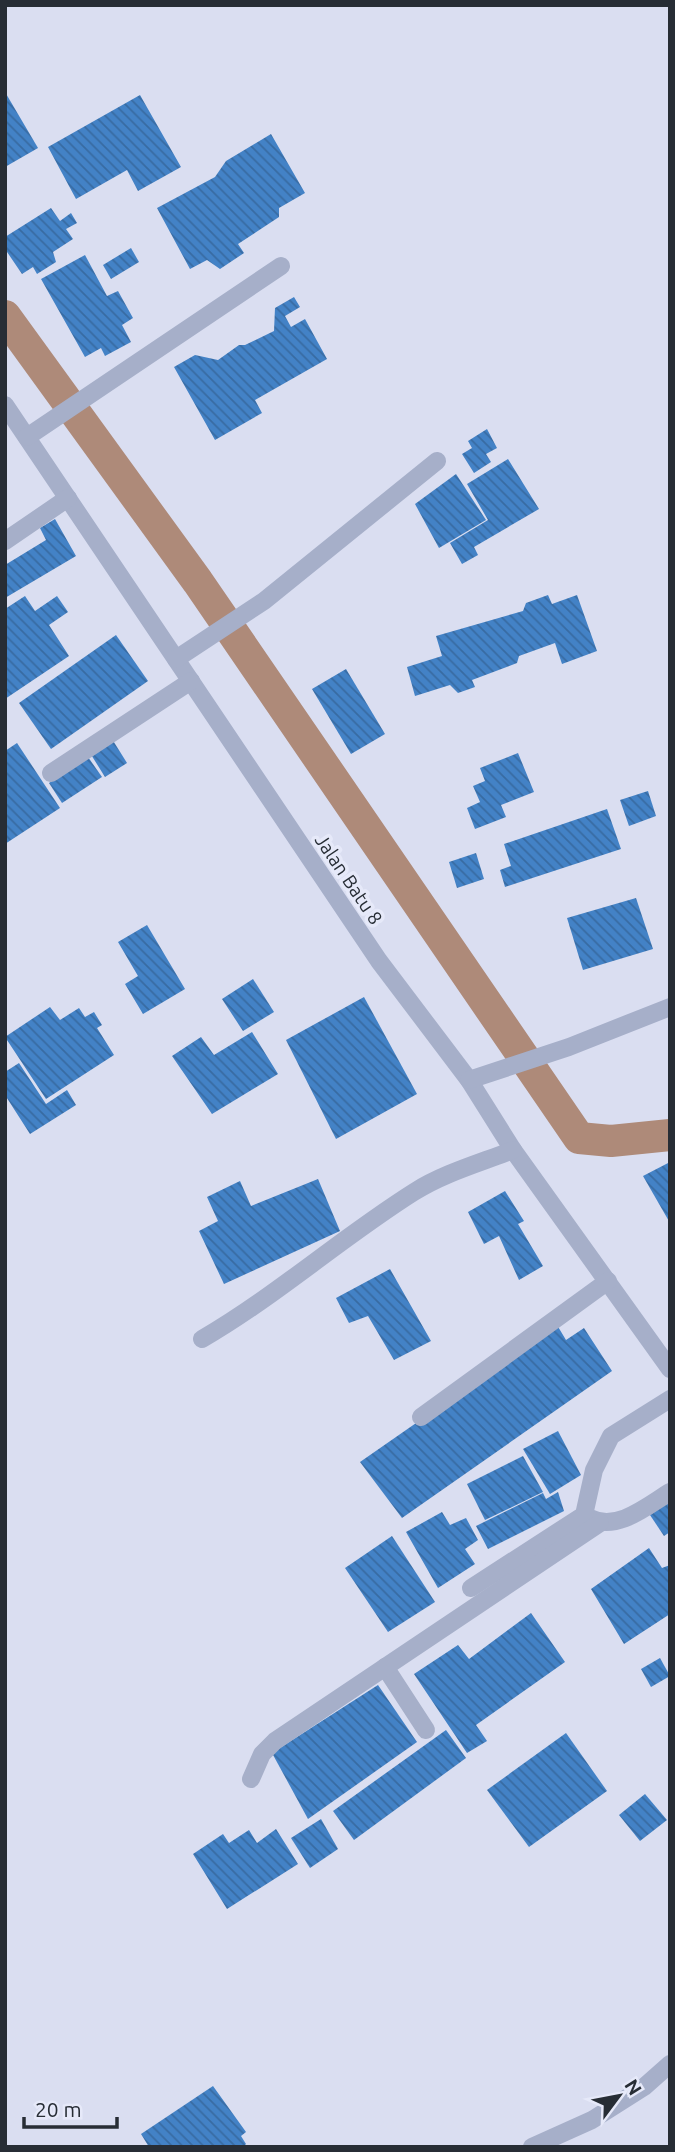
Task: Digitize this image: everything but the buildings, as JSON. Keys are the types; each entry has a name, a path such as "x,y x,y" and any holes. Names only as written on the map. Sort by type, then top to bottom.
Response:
{"street":[{"path":"27,437 281,266"},
{"name":"Jalan Batu 8","path":"5,405 379,961 468,1080 513,1150 670,1369"},
{"path":"176,659 264,601 437,461"},
{"path":"5,541 68,498"},
{"path":"51,773 191,681"},
{"path":"468,1080 569,1047 670,1007"},
{"path":"202,1339 244,1315 415,1191 513,1150"},
{"path":"421,1417 608,1281"},
{"path":"592,1519 594,1470 611,1436 670,1399"},
{"path":"471,1588 592,1519 613,1523 670,1492"},
{"path":"251,1779 262,1754 275,1741 385,1667 592,1519"},
{"path":"385,1667 426,1730"},
{"path":"532,2147 592,2120 644,2087 670,2064"}],"waterway":[{"path":"5,316 198,582 579,1138 611,1141 670,1135"}]}
